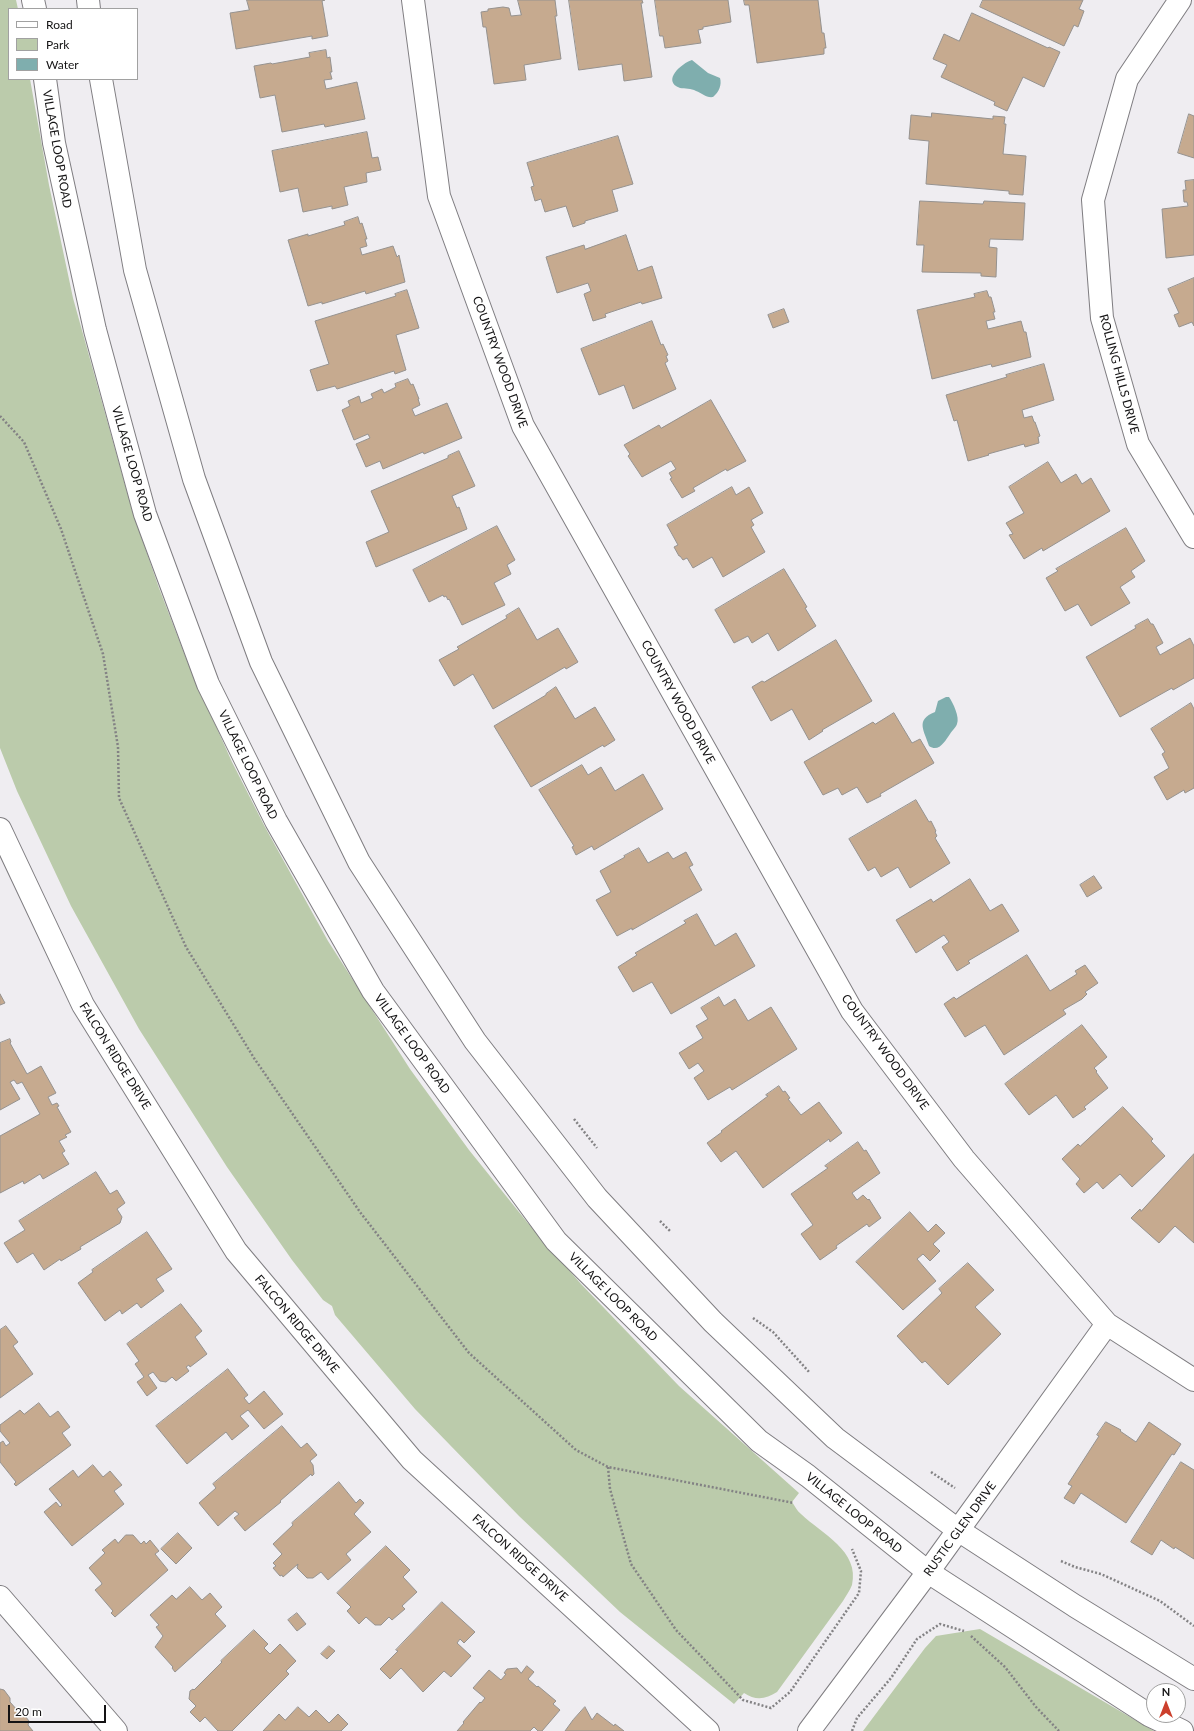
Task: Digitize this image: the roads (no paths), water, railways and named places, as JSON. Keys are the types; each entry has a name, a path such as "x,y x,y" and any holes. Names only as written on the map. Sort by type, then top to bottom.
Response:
{"main road":[{"name":"COUNTRY WOOD DRIVE","path":"413,0 440,196 523,426 852,1011 964,1158 1107,1324 1194,1380"},
{"name":"ROLLING HILLS DRIVE","path":"1180,0 1127,79 1093,200 1102,318 1138,444 1194,537"},
{"name":"VILLAGE LOOP ROAD","path":"45,80 54,143 95,330 145,514 208,684 276,821 373,991 556,1241 759,1441 808,1476 928,1572 1149,1715 1182,1731"},
{"path":"101,80 135,270 194,479 261,662 359,862 475,1041 597,1198 713,1322 835,1438 958,1530 1075,1606 1194,1679"},
{"name":"FALCON RIDGE DRIVE","path":"0,828 83,1005 236,1251 412,1460 708,1731"},
{"name":"RUSTIC GLEN DRIVE","path":"809,1731 928,1572 1107,1324"},
{"path":"0,1598 116,1731"}],"water":[{"path":"692,60 708,73 720,78 720,88 713,97 706,96 692,89 680,88 672,81 675,72"},
{"path":"949,697 956,710 958,721 955,728 946,740 939,747 933,748 929,746 923,730 923,722 925,718 935,712 938,701"}]}
